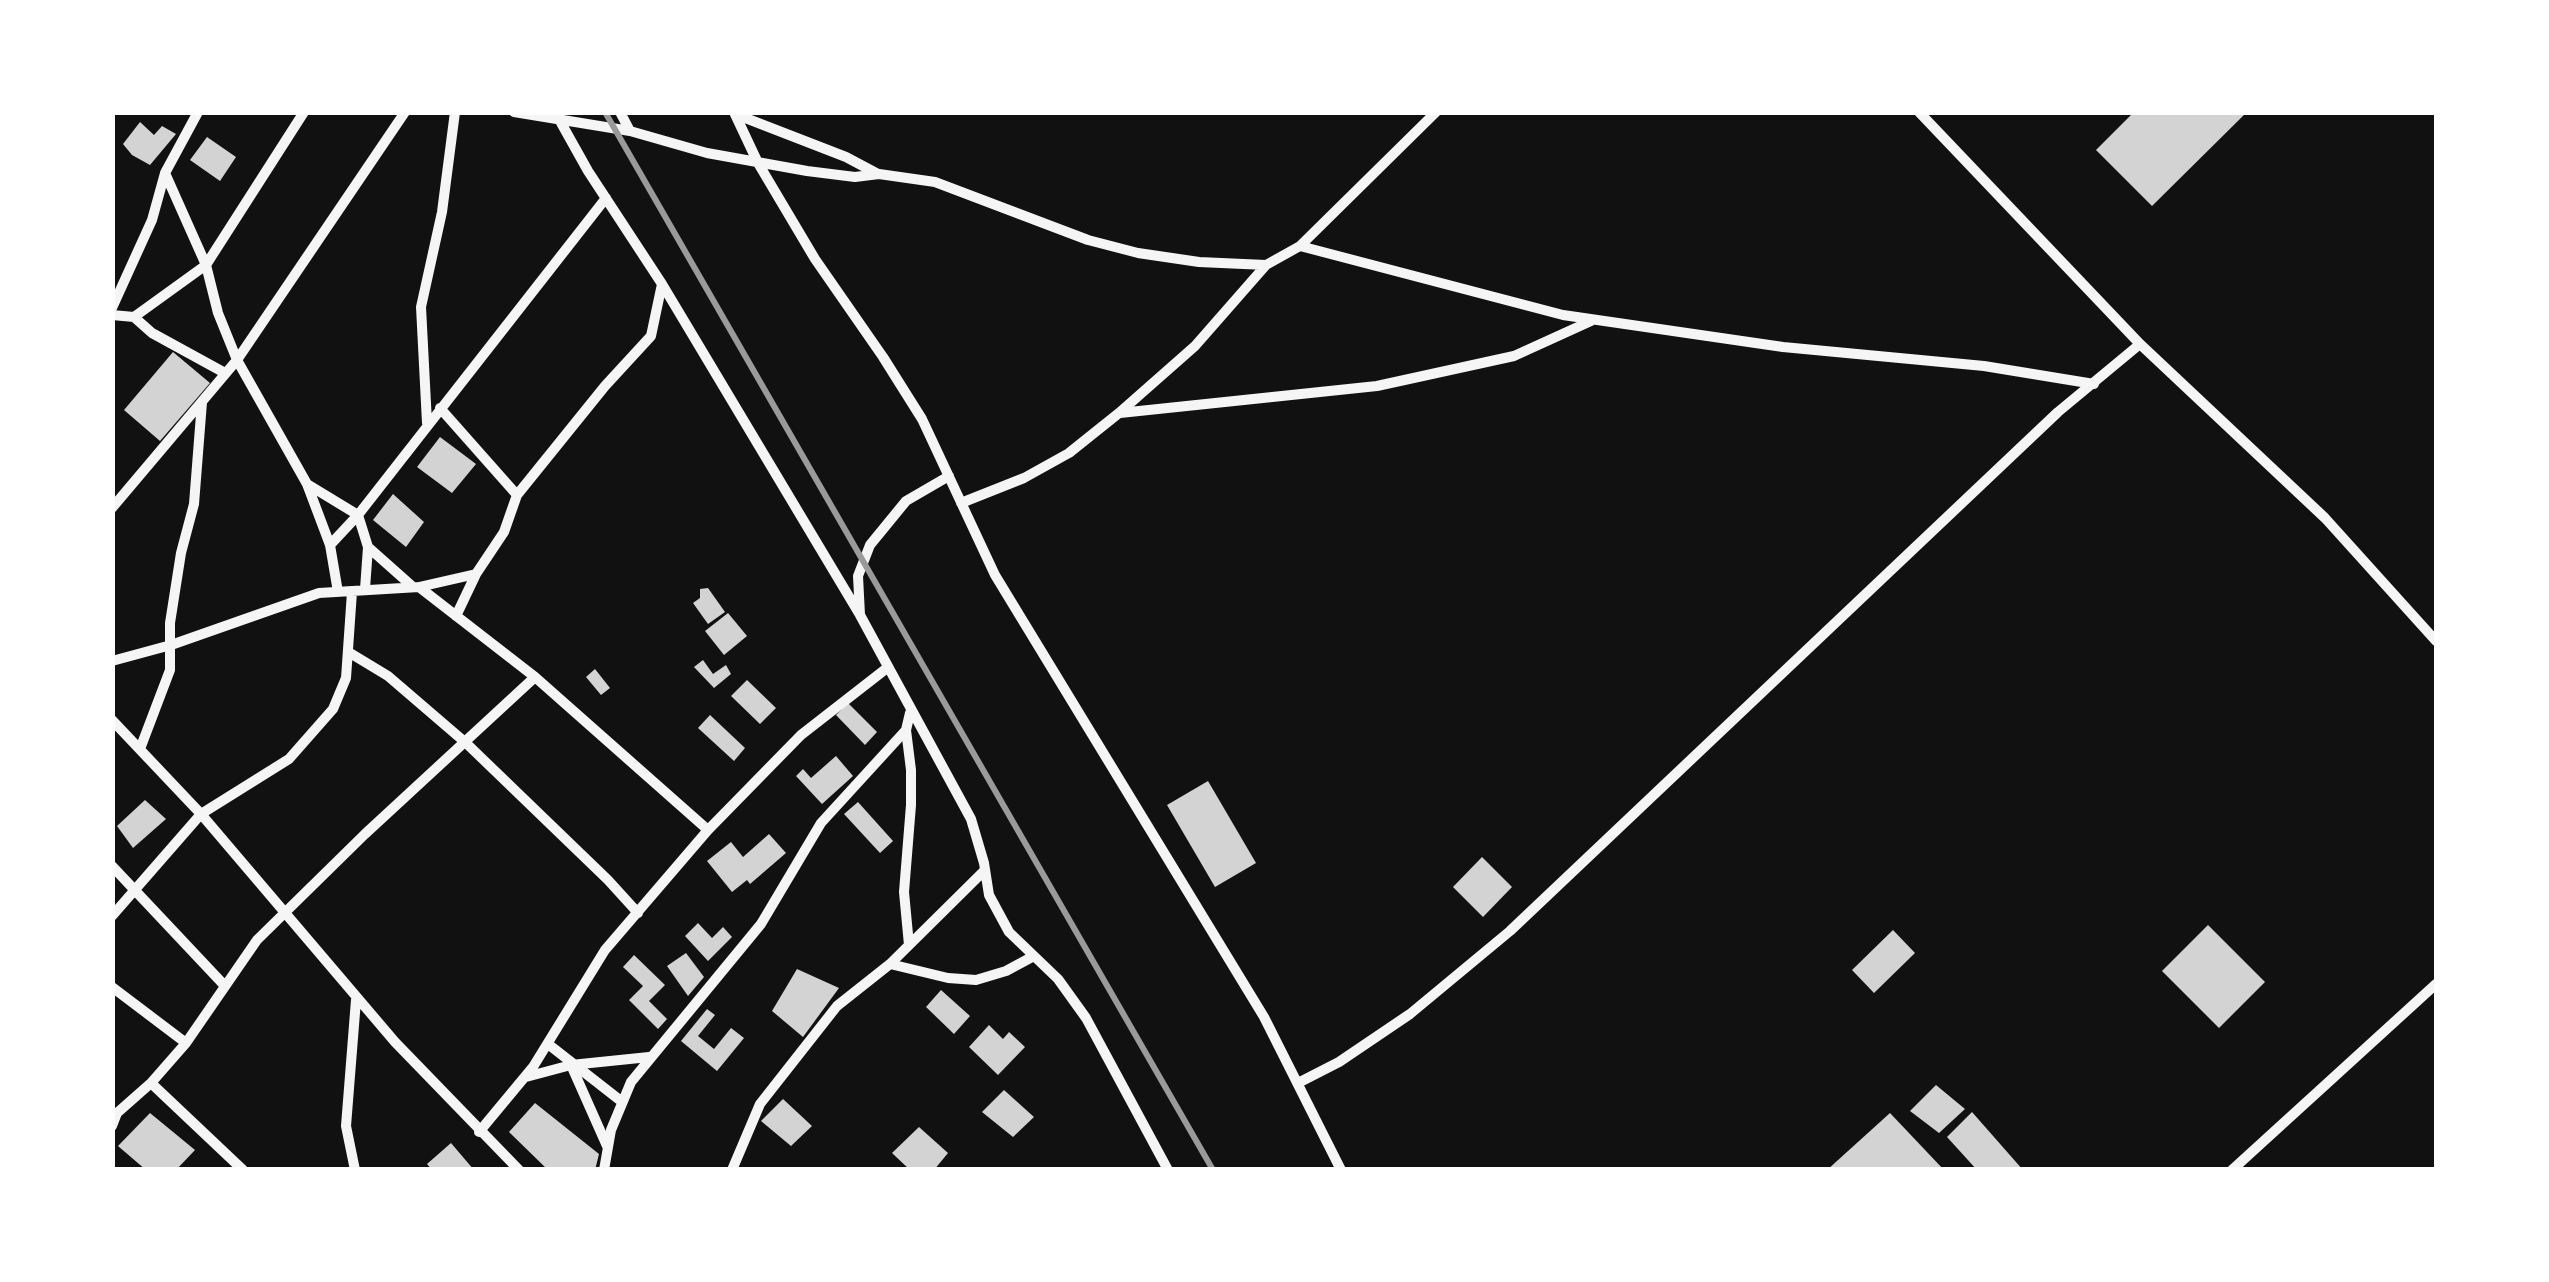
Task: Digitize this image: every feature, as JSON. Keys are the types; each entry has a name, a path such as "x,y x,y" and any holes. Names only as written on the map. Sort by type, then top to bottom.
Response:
{"street":[{"path":"188,112 192,128"},
{"path":"198,112 165,173 152,220 112,311 134,317 152,333 225,372"},
{"path":"134,317 206,265 304,112"},
{"path":"112,508 236,360 405,112"},
{"path":"427,424 422,308 442,212 455,112"},
{"path":"514,112 630,130 706,153 758,162 855,176 879,174 936,182 1088,240 1138,253 1199,262 1266,265"},
{"path":"620,112 630,130"},
{"path":"961,503 1024,478 1070,453 1169,372 1266,265 1300,246 1436,112"},
{"path":"1920,112 2140,344 2326,518 2436,642"},
{"path":"1933,127 1942,112"},
{"path":"735,113 758,162 815,259 884,356 922,420 995,575 1039,651 1264,1016 1341,1170"},
{"path":"735,113 879,174"},
{"path":"557,116 860,616 971,819 988,895 1009,932 1058,979 1086,1018 1168,1170"},
{"path":"165,173 206,265 218,313 236,360 306,484 330,545 338,592"},
{"path":"330,545 358,516 606,198"},
{"path":"1300,246 1593,320 1783,348 1984,366 2094,384"},
{"path":"456,616 476,574 504,532 517,496 650,336 662,284"},
{"path":"1119,413 1377,386 1514,356 1593,320"},
{"path":"1298,1083 1339,1062 1410,1014 1510,931 2058,412 2140,344"},
{"path":"140,749 170,670 174,596 194,504 202,401"},
{"path":"440,408 517,496"},
{"path":"860,616 858,576 870,545 906,501 949,476"},
{"path":"112,916 201,814 289,759 341,696 368,547 358,516 306,484"},
{"path":"368,547 535,678 708,830"},
{"path":"112,661 319,594 416,587 476,574"},
{"path":"350,653 388,676 466,743 638,912"},
{"path":"479,1132 548,1044 605,950 708,830 800,735 887,668"},
{"path":"112,1126 117,1113 186,1043 257,940 535,678"},
{"path":"909,945 904,892 911,770 906,730 910,713"},
{"path":"112,720 201,814 356,999 519,1170"},
{"path":"604,1170 621,1101 649,1057 761,924 820,823 906,730"},
{"path":"112,866 225,986"},
{"path":"732,1170 760,1104 837,1006 890,964 985,870"},
{"path":"890,964 948,978 976,980 1006,971 1032,957"},
{"path":"2232,1170 2436,984"},
{"path":"112,987 186,1043"},
{"path":"355,1170 346,1126 356,999"},
{"path":"548,1044 621,1101"},
{"path":"524,1078 571,1064 649,1057"},
{"path":"571,1064 608,1150"},
{"path":"150,1083 243,1170"}],"building":[{"path":"2134,112 2247,112 2152,206 2096,150"},
{"path":"140,122 154,135 162,126 176,134 150,165 132,155 123,144"},
{"path":"207,137 236,157 220,181 190,160"},
{"path":"173,352 210,383 160,441 124,410"},
{"path":"440,437 476,464 452,493 417,467"},
{"path":"393,494 424,522 406,547 373,520"},
{"path":"708,588 725,612 708,624 693,603 700,598 700,589"},
{"path":"728,613 747,636 724,655 705,631"},
{"path":"703,660 713,674 726,665 731,674 714,688 694,667"},
{"path":"595,669 610,688 601,695 586,677"},
{"path":"747,680 776,708 760,724 731,696"},
{"path":"848,703 877,732 865,745 836,715"},
{"path":"710,715 745,748 734,761 698,728"},
{"path":"836,756 853,776 822,804 796,776 803,769 811,778"},
{"path":"1208,781 1256,863 1215,887 1167,805"},
{"path":"145,800 166,819 133,848 117,826"},
{"path":"858,802 893,841 880,853 844,814"},
{"path":"769,834 786,853 750,884 747,880 732,892 707,861 731,842 743,857"},
{"path":"1482,857 1512,887 1483,917 1453,887"},
{"path":"698,923 712,938 723,927 732,937 708,961 685,936"},
{"path":"2208,925 2265,982 2219,1028 2162,971"},
{"path":"1893,930 1915,953 1874,993 1852,970"},
{"path":"686,953 704,977 688,996 667,966"},
{"path":"634,955 665,985 649,1001 667,1019 658,1029 629,1000 643,986 623,967"},
{"path":"797,969 839,988 803,1037 772,1011"},
{"path":"941,990 970,1016 954,1034 926,1007"},
{"path":"707,1009 715,1015 698,1036 714,1049 731,1028 744,1038 717,1071 681,1041"},
{"path":"989,1025 1003,1039 1009,1032 1025,1047 998,1075 969,1047"},
{"path":"1936,1085 1965,1109 1939,1133 1910,1111"},
{"path":"1004,1090 1034,1117 1013,1137 982,1112"},
{"path":"783,1099 812,1126 791,1146 761,1121"},
{"path":"535,1103 599,1154 595,1170 548,1170 509,1132"},
{"path":"1972,1112 2023,1170 1977,1170 1947,1137"},
{"path":"150,1113 195,1150 176,1170 146,1170 118,1146"},
{"path":"1890,1113 1944,1170 1827,1170"},
{"path":"919,1127 948,1153 934,1170 910,1170 892,1153"},
{"path":"451,1143 474,1170 432,1170 427,1164"}],"railway":[{"path":"605,112 1213,1170"}]}
